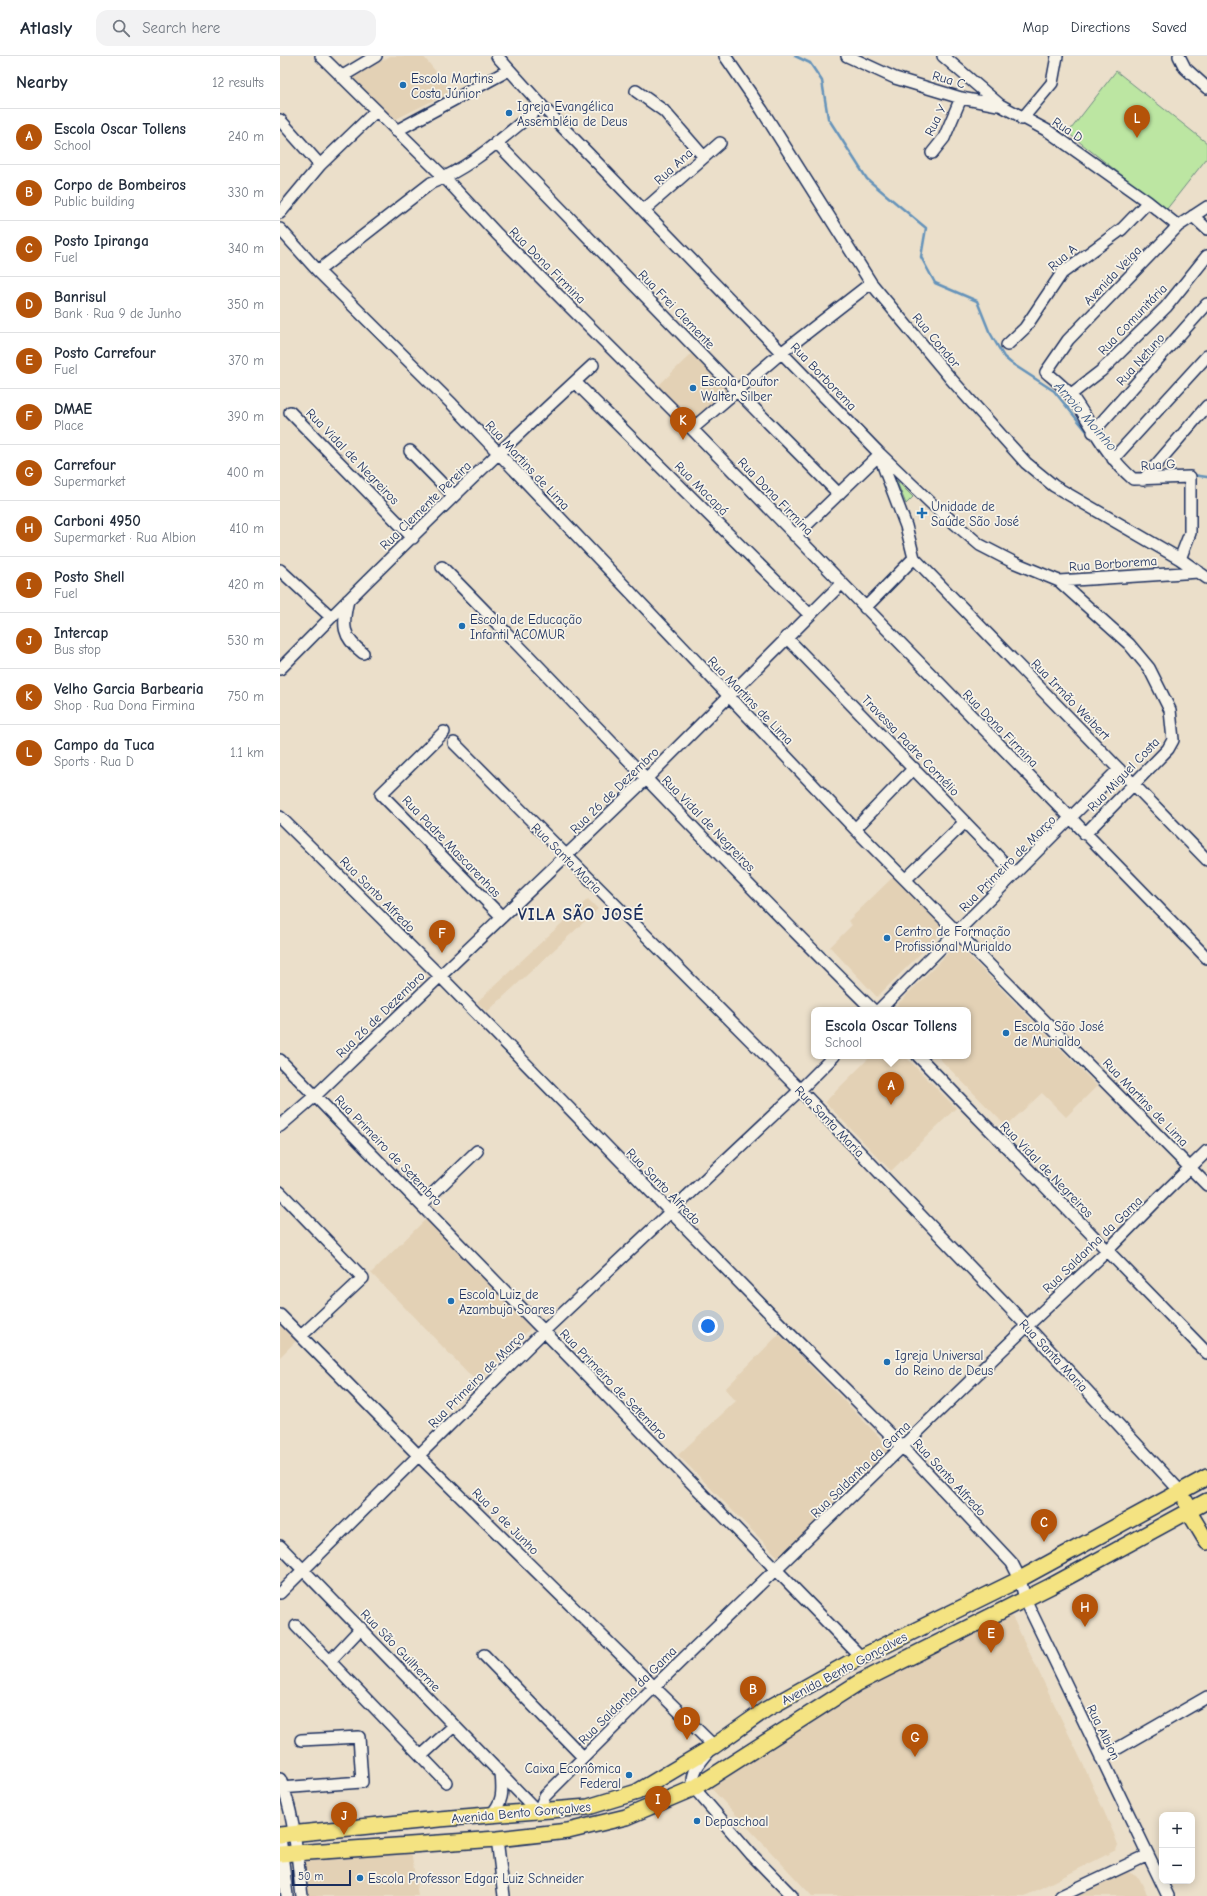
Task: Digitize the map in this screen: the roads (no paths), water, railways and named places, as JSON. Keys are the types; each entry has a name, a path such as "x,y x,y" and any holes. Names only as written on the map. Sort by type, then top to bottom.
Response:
{"main road":[{"name":"Avenida Bento Gonçalves","path":"284,1835 439,1819 588,1807 637,1792 714,1746 765,1710 861,1658 1020,1579 1207,1477"},
{"name":"Rua Santa Maria","path":"1181,1492 1189,1512 1207,1542"},
{"name":"Avenida Bento Gonçalves","path":"286,1854 497,1839 568,1831 626,1817 694,1788 858,1683 1025,1599 1207,1501"}],"street":[{"name":"Rua Dona Firmina","path":"321,56 445,178 497,234 692,429 841,584 1207,958"},
{"path":"341,76 376,56"},
{"name":"Rua Borborema","path":"497,56 542,106 880,454 933,505 980,545 1013,562 1059,581 1203,575"},
{"name":"Rua Condor","path":"725,56 762,110 871,283 951,379 1026,463 1054,486 1180,559 1203,575"},
{"name":"Rua C","path":"847,56 895,78 961,98 1000,105"},
{"name":"Rua D","path":"943,56 1000,105 1022,119 1048,132 1148,202 1178,226"},
{"path":"1022,119 1052,83 1057,56"},
{"path":"1179,56 1185,68 1207,88"},
{"path":"396,131 510,70"},
{"path":"636,91 664,111 704,157"},
{"name":"Rua Y","path":"932,154 944,138 961,98"},
{"path":"318,270 431,183 445,178 496,142 542,106"},
{"path":"280,213 320,165 376,111"},
{"path":"280,120 320,165"},
{"name":"Rua Frei Clemente","path":"496,142 839,494"},
{"name":"Rua Ana","path":"644,210 720,143"},
{"name":"Rua A","path":"1007,345 1025,328 1062,273 1122,229 1148,202"},
{"name":"Avenida Veiga","path":"1046,372 1068,340 1178,226 1207,207"},
{"path":"1193,216 1207,229"},
{"name":"Rua Martins de Lima","path":"280,229 318,270 447,399 855,829 958,931 1207,1185"},
{"name":"Rua Comunitária","path":"1070,395 1102,371 1166,307 1207,256"},
{"path":"692,429 781,353 871,283"},
{"name":"Rua Netuno","path":"1093,432 1207,304"},
{"path":"1113,459 1207,356"},
{"name":"Rua Clemente Pereira","path":"280,669 454,496 593,365"},
{"name":"Rua G","path":"1046,372 1070,395 1093,432 1113,459 1133,479 1143,480 1189,476 1191,478 1190,533 1180,559"},
{"name":"Rua Macapá","path":"575,382 810,614"},
{"path":"1143,480 1207,406"},
{"name":"Rua Vidal de Negreiros","path":"290,412 413,538"},
{"path":"410,451 454,496"},
{"path":"795,536 880,454 906,526 914,558 865,608"},
{"name":"Rua Irmão Weibert","path":"914,558 1207,860"},
{"name":"Rua Vidal de Negreiros","path":"442,567 541,668 646,779 870,1007"},
{"path":"280,570 331,618"},
{"name":"Rua Miguel Costa","path":"1059,581 1129,644 1149,668 1170,710 1172,740 1168,749 1085,834"},
{"name":"Rua 26 de Dezembro","path":"280,1126 316,1095 646,779 786,637 841,584"},
{"path":"348,600 344,617 345,635 352,645 363,654"},
{"name":"Travessa Padre Cornélio","path":"786,637 1015,874"},
{"name":"Rua Padre Mascarenhas","path":"444,732 382,794 502,917"},
{"name":"Rua Santa Maria","path":"454,743 565,857 800,1090 1027,1326 1181,1492"},
{"path":"855,829 914,768"},
{"name":"Rua Primeiro de Março","path":"882,1007 1119,769"},
{"name":"Rua Santo Alfredo","path":"280,817 440,976 670,1212 904,1447 1012,1563 1020,1579"},
{"path":"906,879 965,822"},
{"name":"Rua Primeiro de Março","path":"280,1593 544,1331 831,1059"},
{"name":"Rua Vidal de Negreiros","path":"921,1059 1207,1353"},
{"name":"Rua Primeiro de Setembro","path":"280,1060 422,1204 653,1445 777,1569 861,1658"},
{"path":"422,1204 477,1151"},
{"name":"Rua Saldanha da Gama","path":"538,1812 545,1796 654,1687 904,1447 1027,1326 1107,1251 1207,1151"},
{"path":"280,1192 363,1278 301,1336"},
{"name":"Rua 9 de Junho","path":"280,1314 419,1456 714,1746"},
{"name":"Rua São Guilherme","path":"280,1546 304,1569 538,1812"},
{"name":"Rua Albion","path":"1020,1579 1025,1599 1168,1896"},
{"path":"296,1626 446,1782"},
{"path":"330,1661 361,1628"},
{"path":"484,1655 583,1758"},
{"path":"1101,1758 1207,1697"},
{"path":"421,1756 454,1726"},
{"path":"287,1896 286,1854 281,1783 362,1782 359,1737 301,1740"},
{"path":"714,1746 695,1771 692,1778 694,1788 751,1854 792,1896"},
{"path":"490,1816 499,1806 503,1789 501,1774"},
{"path":"497,1839 504,1896"},
{"path":"286,1854 302,1896"},
{"path":"1062,1896 1148,1855"}],"waterway":[{"name":"Arroio Moinho","path":"795,56 810,63 822,81 828,118 867,179 926,228 921,257 935,283 977,301 989,331 1004,357 1054,391 1089,434"},
{"name":"Arroio Moinho","path":"1193,475 1207,477"}],"place":[{"name":"Escola Martins Costa Júnior","path":"403,85"},
{"name":"Igreja Evangélica Assembléia de Deus","path":"509,113"},
{"name":"Campo da Tuca","path":"1137,138"},
{"name":"Escola Doutor Walter Silber","path":"693,388"},
{"name":"Velho Garcia Barbearia","path":"683,440"},
{"name":"Unidade de Saúde São José","path":"922,513"},
{"name":"Escola de Educação Infantil ACOMUR","path":"462,626"},
{"name":"Centro de Formação Profissional Murialdo","path":"887,938"},
{"name":"DMAE","path":"442,953"},
{"name":"Escola São José de Murialdo","path":"1006,1033"},
{"name":"Escola Oscar Tollens","path":"891,1105"},
{"name":"Escola Luiz de Azambuja Soares","path":"451,1301"},
{"name":"Igreja Universal do Reino de Deus","path":"887,1362"},
{"name":"Posto Ipiranga","path":"1044,1542"},
{"name":"Carboni 4950","path":"1085,1627"},
{"name":"Posto Carrefour","path":"991,1653"},
{"name":"Corpo de Bombeiros","path":"753,1709"},
{"name":"Banrisul","path":"687,1740"},
{"name":"Carrefour","path":"915,1757"},
{"name":"Caixa Econômica Federal","path":"629,1775"},
{"name":"Posto Shell","path":"658,1819"},
{"name":"Depaschoal","path":"697,1821"},
{"name":"Intercap","path":"344,1835"},
{"name":"Escola Professor Edgar Luiz Schneider","path":"360,1878"}],"district":[{"name":"VILA SÃO JOSÉ","path":"581,914"}]}
